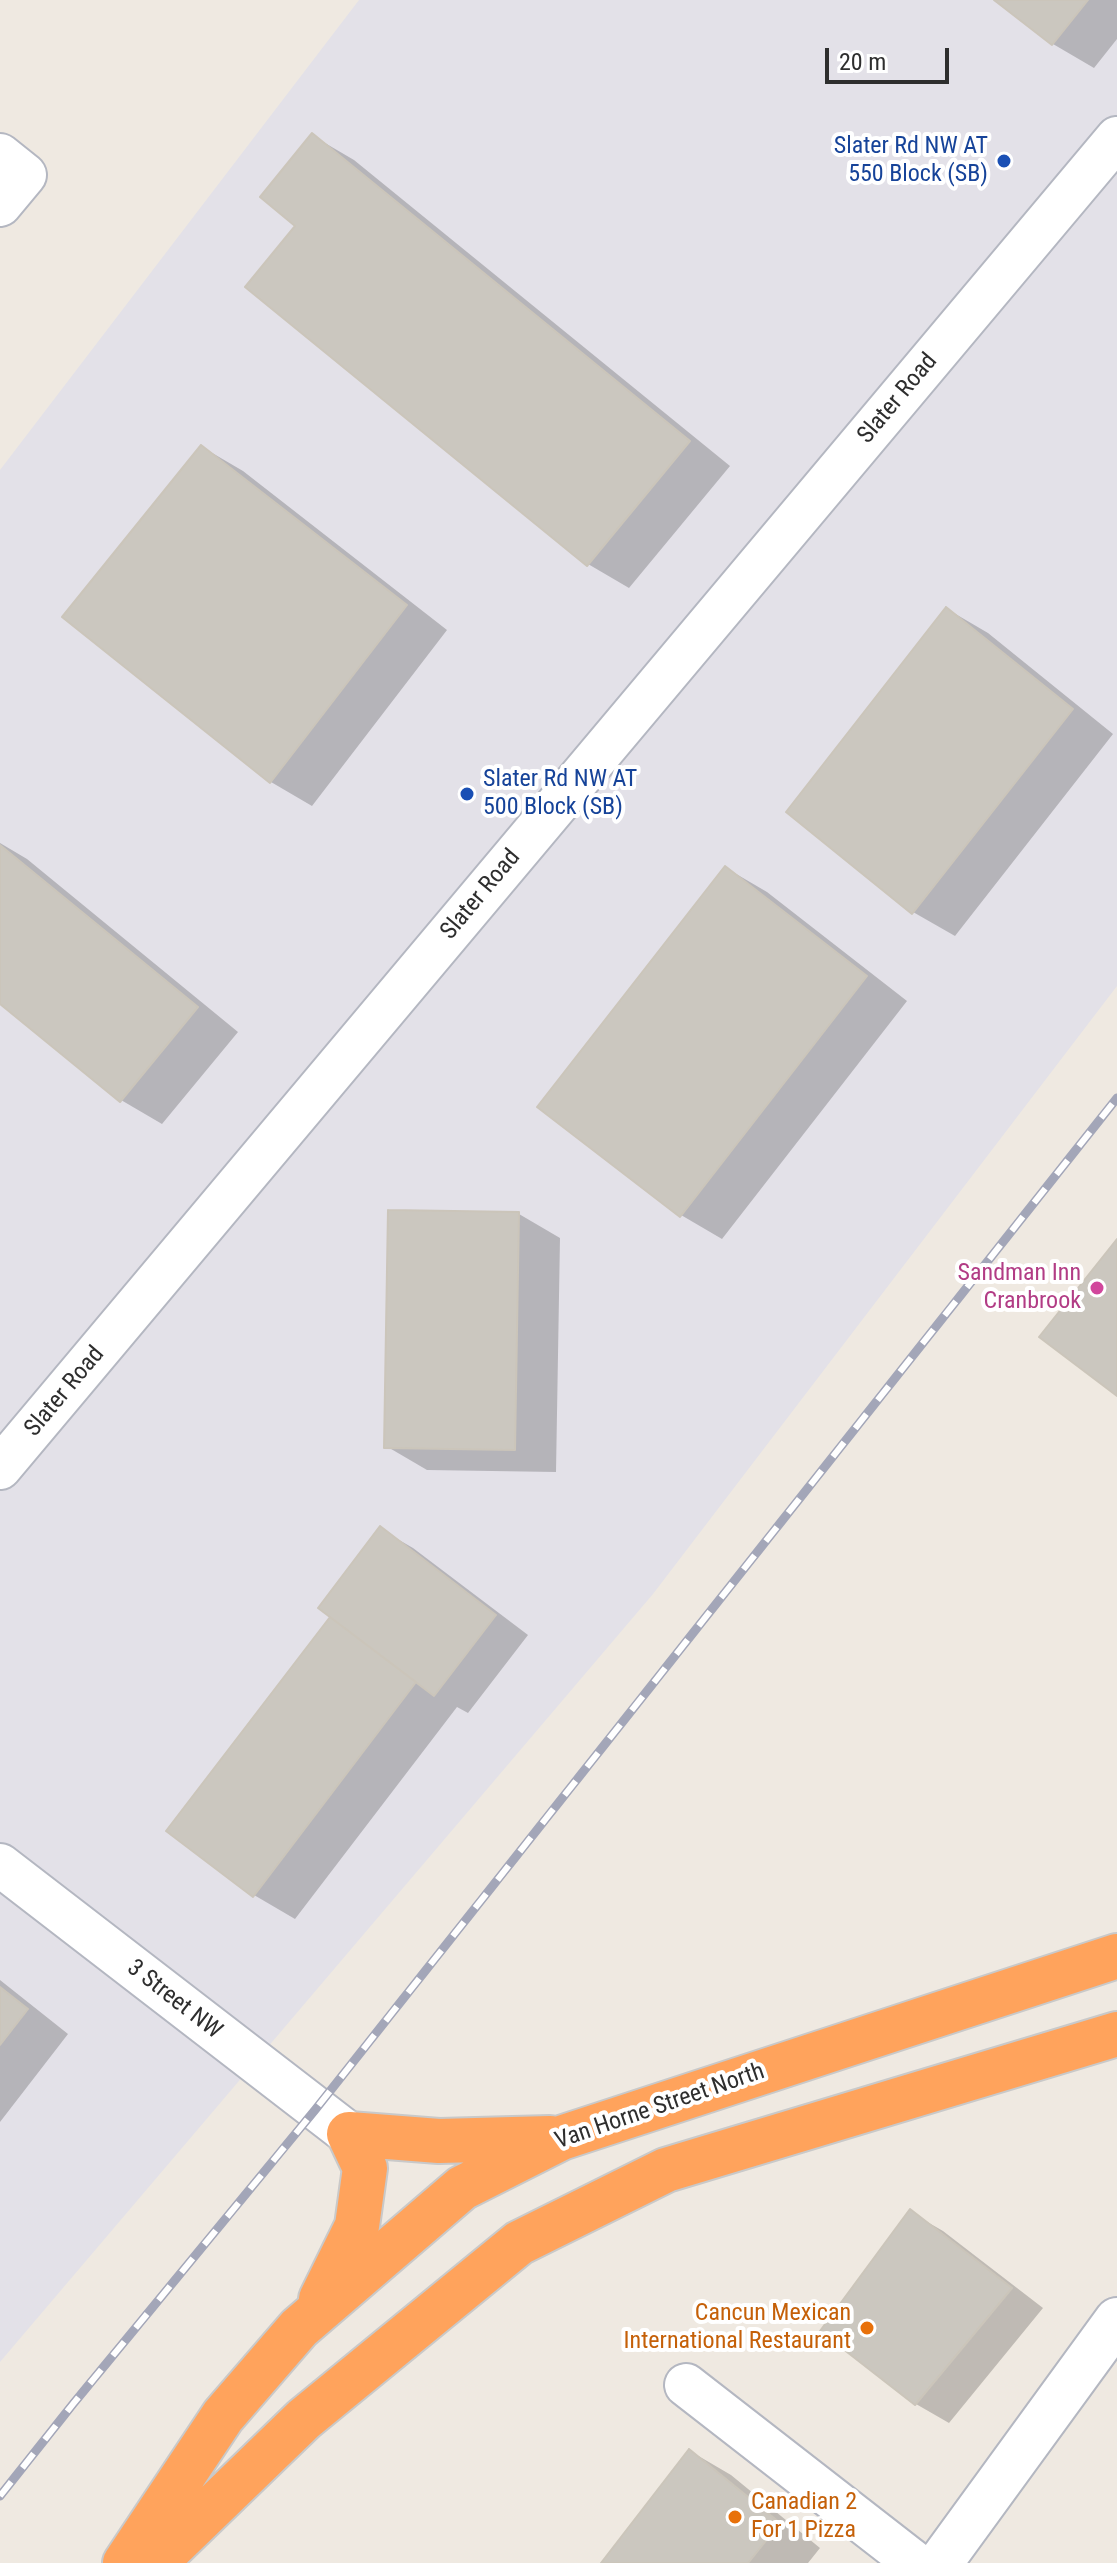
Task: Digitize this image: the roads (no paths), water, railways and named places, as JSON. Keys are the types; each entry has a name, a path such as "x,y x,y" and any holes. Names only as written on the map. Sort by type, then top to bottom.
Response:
{"highway":[{"name":"Van Horne Street North","path":"125,2563 223,2416 299,2328 462,2188 561,2138 1117,1956"},
{"path":"155,2563 304,2419 519,2243 666,2170 1117,2034"},
{"path":"311,2318 357,2226 365,2168 349,2134 439,2141 561,2138"}],"street":[{"name":"Slater Road","path":"0,1468 1117,138"},
{"name":"3 Street NW","path":"0,1865 349,2134"},
{"path":"940,2563 1117,2320"},
{"path":"686,2385 915,2563"}],"railway":[{"path":"0,2496 315,2110 1117,1098"}],"place":[{"name":"Slater Rd NW AT 550 Block (SB)","path":"1004,161"},
{"name":"Slater Rd NW AT 500 Block (SB)","path":"467,794"},
{"name":"Sandman Inn Cranbrook","path":"1097,1288"},
{"name":"Cancun Mexican International Restaurant","path":"867,2328"},
{"name":"Canadian 2 For 1 Pizza","path":"735,2517"}]}
